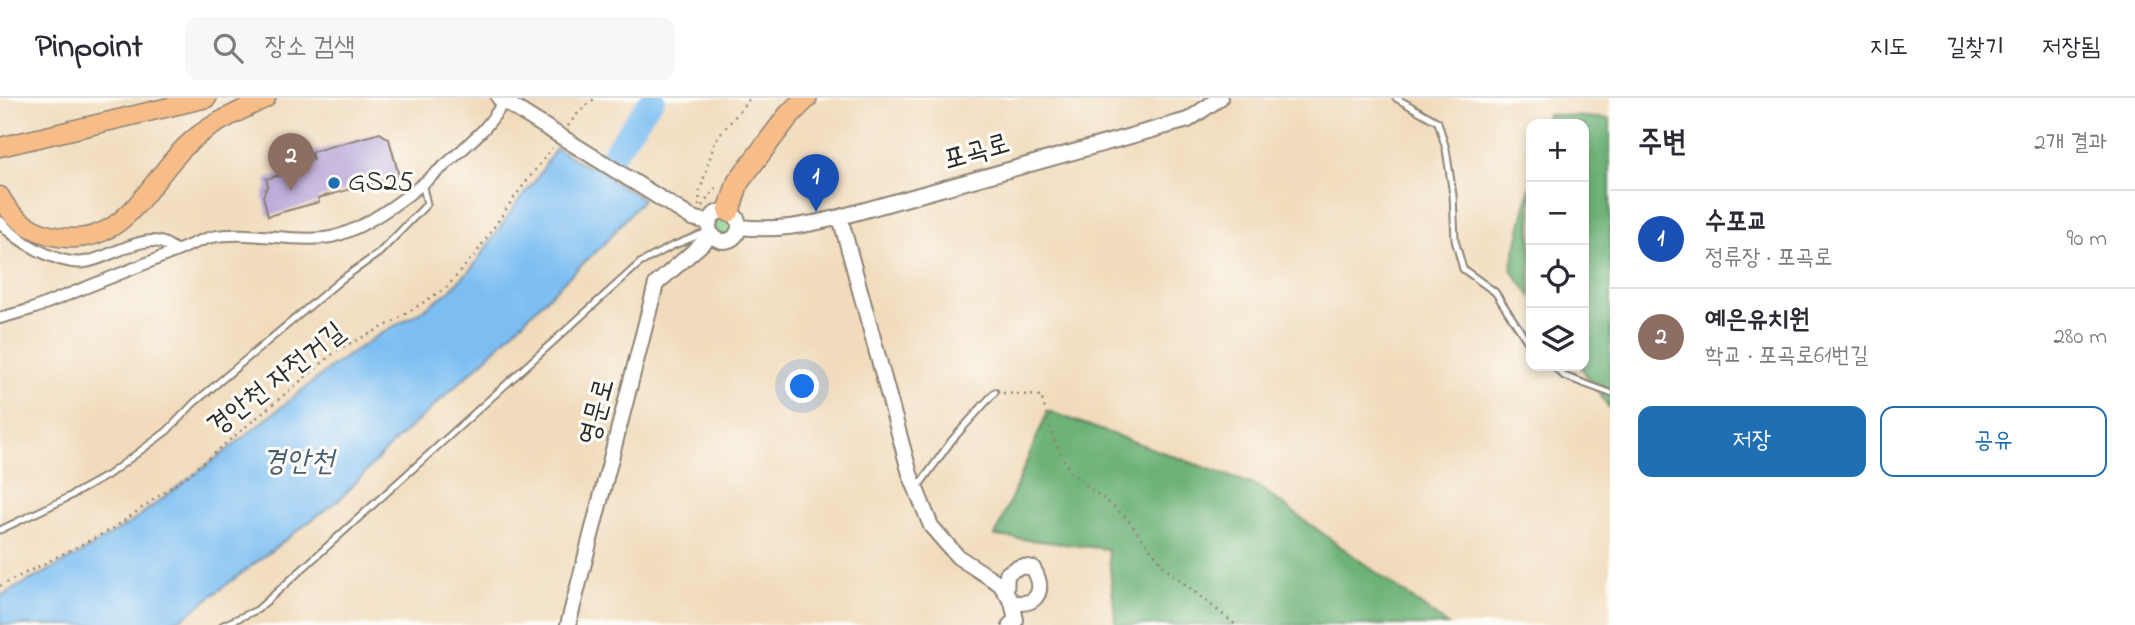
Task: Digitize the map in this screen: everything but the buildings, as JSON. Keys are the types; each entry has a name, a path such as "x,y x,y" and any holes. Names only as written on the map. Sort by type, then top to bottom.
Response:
{"highway":[{"path":"734,219 738,182 789,115 806,98"}],"main road":[{"path":"2,147 206,98"},
{"path":"0,196 18,220 38,232 63,238 86,237 107,231 123,220 174,158 196,137 266,98"}],"street":[{"name":"포곡로","path":"734,219 761,229 800,227 1188,120 1220,98"},
{"path":"0,318 32,309 210,238 226,235 310,239 340,236 376,218 422,183 483,130 501,100 710,229 718,240 729,241 737,234 734,219 720,211 715,213 710,229"},
{"path":"840,217 910,474 931,526 958,557 1000,583 1009,597 1016,620 1010,625"},
{"path":"0,222 24,243 44,253 82,263 150,241 161,242 177,251"},
{"name":"영문로","path":"568,625 656,284 710,229"}],"lane":[{"path":"1396,98 1438,122 1446,149 1453,195 1455,240 1463,269 1495,292 1526,339"},
{"path":"0,530 108,475 167,431 194,403 342,279 379,253 427,204 422,183"},
{"path":"223,625 257,610 640,263 710,229"},
{"path":"1558,371 1564,376 1610,393"},
{"path":"916,489 952,440 995,392"}],"path":[{"path":"562,135 578,113 595,98"},
{"path":"692,218 698,210 700,191 715,142 750,98"},
{"name":"경안천 자전거길","path":"0,586 114,528 198,466 339,349 394,322 447,287 477,253 554,145"},
{"path":"995,392 1041,396 1054,439 1070,472 1125,516 1166,569 1236,625"}],"green space":[{"path":"1547,114 1610,119 1610,409 1583,371 1589,371 1589,119 1546,119"},
{"path":"1526,204 1526,290 1511,269"},
{"path":"724,216 731,219 734,226 731,233 724,236 717,233 714,226 717,219"},
{"path":"1048,411 1259,487 1448,625 1116,625 1108,549 995,536"}],"water":[{"name":"경안천","path":"556,148 643,199 601,247 480,364 391,445 342,497 184,617 165,625 0,625 0,596 73,558 130,523 335,364 449,291 472,268"}],"waterway":[{"name":"경안천","path":"580,200 653,98"}],"place":[{"name":"GS25","path":"334,183"},
{"name":"예은유치원","path":"291,191"},
{"name":"수포교","path":"816,212"}]}
